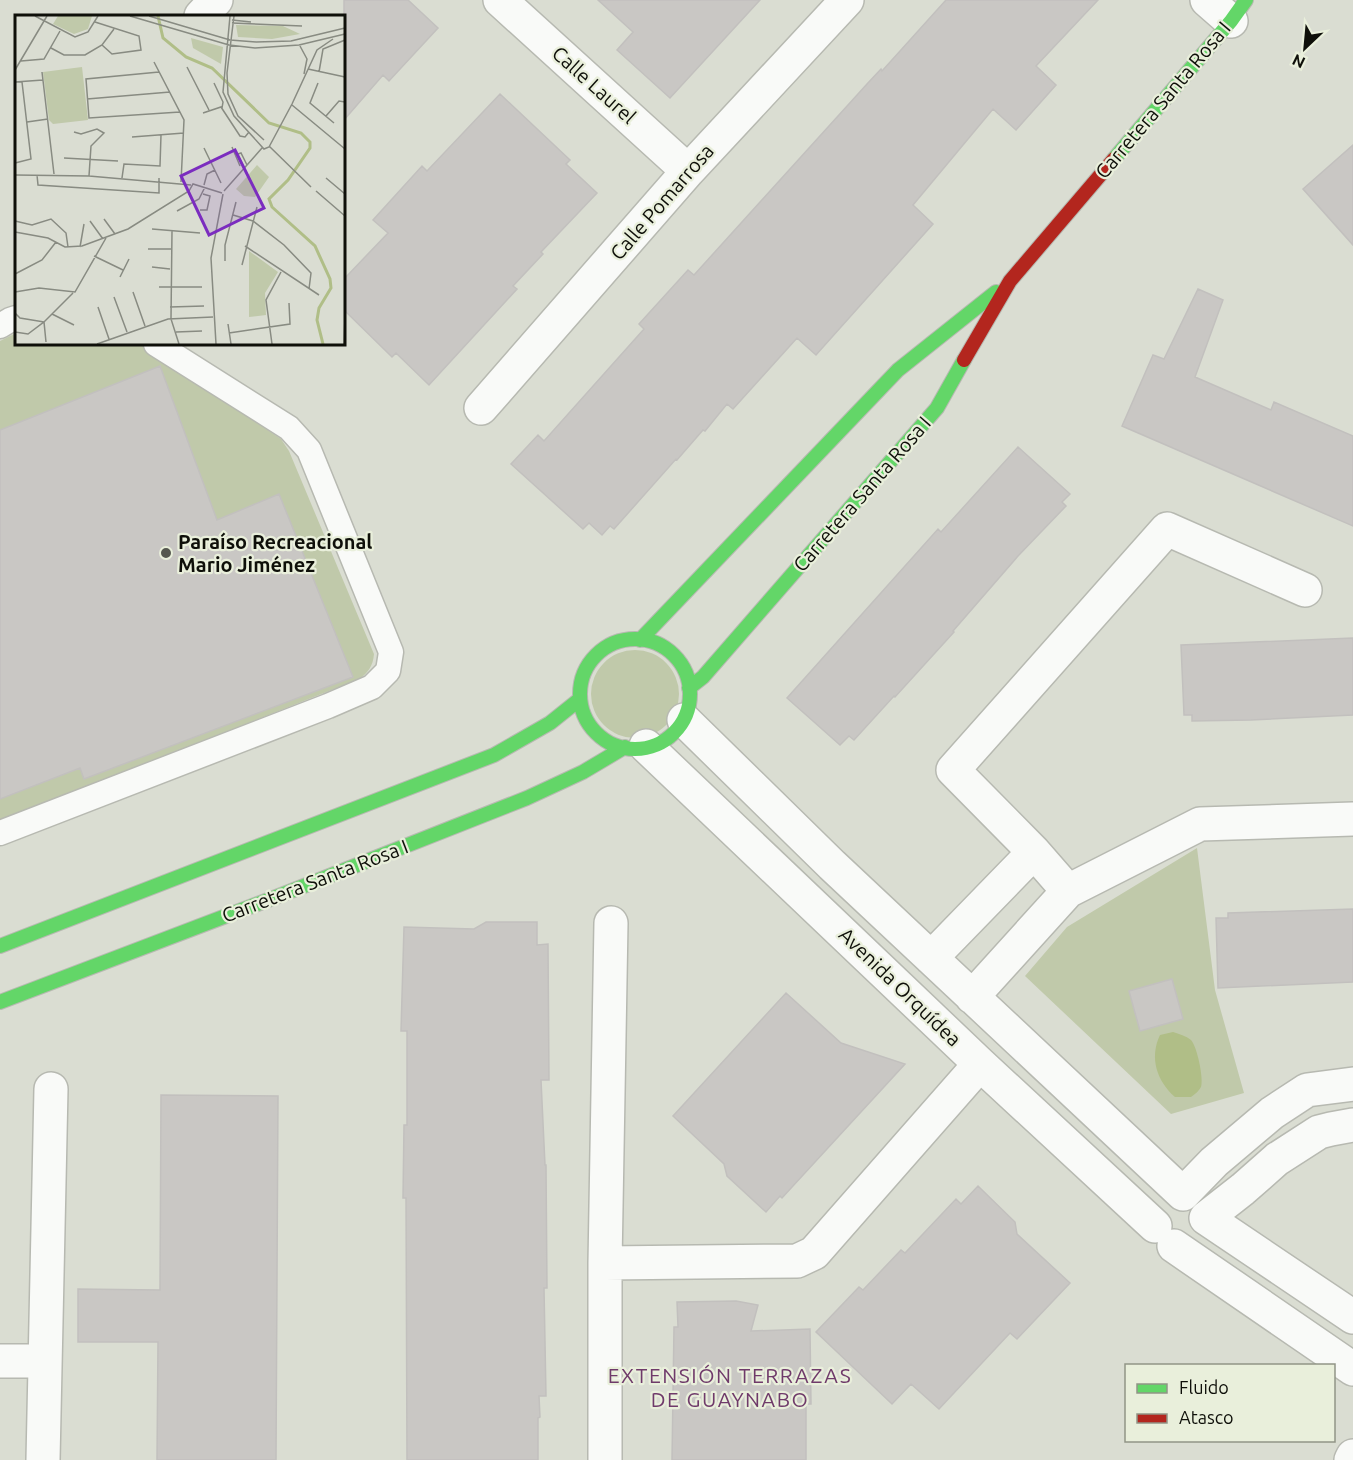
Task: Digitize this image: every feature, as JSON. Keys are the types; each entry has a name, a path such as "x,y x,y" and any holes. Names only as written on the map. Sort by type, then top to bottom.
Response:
{"street":[{"path":"202,15 216,0"},
{"name":"Calle Laurel","path":"500,0 688,171"},
{"name":"Calle Pomarrosa","path":"482,408 688,171 847,0"},
{"name":"Carretera Santa Rosa I","path":"689,688 703,676 937,408 1010,281 1228,7"},
{"name":"Carretera Santa Rosa I","path":"640,640 897,370 1010,281"},
{"path":"1068,891 1034,852 953,770 1167,529 1305,590"},
{"path":"630,639 651,641 670,651 684,668 689,688 687,710 678,729 661,741 635,746 609,742 593,728 580,699 582,678 592,659 619,641 630,639"},
{"path":"0,946 494,755 536,733 580,699"},
{"path":"684,720 832,865 972,997 1183,1194 1196,1199 1201,1204 1206,1225 1200,1237 1188,1245 1165,1236 1155,1213 1162,1200 1183,1194 1214,1162 1272,1113 1307,1090 1353,1084"},
{"name":"Carretera Santa Rosa I","path":"0,1002 527,798 635,746"},
{"name":"Avenida Orquídea","path":"635,746 1165,1236 1353,1369"},
{"path":"972,997 1068,891 1200,824 1353,819"},
{"path":"931,958 1034,852"},
{"path":"605,1460 605,1263 611,923"},
{"path":"605,1263 797,1261 814,1253 981,1064"},
{"path":"43,1460 51,1089"},
{"path":"1206,1218 1277,1159 1319,1132 1353,1125"},
{"path":"1206,1218 1353,1317"},
{"path":"0,1361 45,1361"}],"lane":[{"path":"0,326 15,318"},
{"path":"0,833 328,706 372,687 388,671 391,652 309,450 289,428 158,345"}],"shaded area":[{"name":"Paraíso Recreacional Mario Jiménez","path":"15,334 15,345 142,345 281,439 289,451 374,654 370,669 359,679 0,822 0,341"},
{"path":"635,650 652,653 666,663 676,677 679,694 676,711 666,725 652,735 635,738 618,735 604,725 594,711 591,694 594,677 604,663 618,653"},
{"path":"1197,848 1215,990 1244,1093 1171,1114 1025,976 1067,927"},
{"path":"1173,1032 1191,1040 1198,1055 1202,1083 1199,1090 1191,1097 1175,1097 1164,1084 1157,1069 1155,1052 1160,1035"}],"building":[{"path":"344,0 408,0 438,28 389,81 383,75 345,119 345,15"},
{"path":"598,0 760,0 670,98 617,50 633,32"},
{"path":"946,0 1098,0 1036,66 1056,85 1016,130 993,109 913,205 933,224 816,355 797,338 733,409 727,404 614,529 610,526 602,535 589,523 583,529 511,464 538,435 544,441 644,329 639,324 688,270 694,275"},
{"path":"500,94 570,160 566,164 597,193 541,252 543,254 513,286 517,289 429,385 396,353 392,357 345,311 345,278 388,233 373,220 422,166 427,171"},
{"path":"1353,145 1353,245 1303,189"},
{"path":"1198,289 1223,300 1195,377 1271,410 1274,402 1353,436 1353,526 1122,426 1153,355 1164,359"},
{"name":"Paraíso Recreacional Mario Jiménez","path":"160,366 217,520 279,494 353,677 84,779 80,768 0,799 0,430"},
{"path":"1018,447 1070,494 1062,502 1066,506 1018,556 895,697 854,740 849,736 840,745 787,698 938,529 941,532"},
{"path":"1353,638 1353,715 1192,721 1192,715 1184,715 1181,645"},
{"path":"1353,909 1353,982 1218,988 1216,918 1228,918 1228,913"},
{"path":"486,922 537,922 537,945 548,944 549,1080 541,1080 546,1165 547,1288 544,1288 546,1396 539,1396 538,1460 407,1460 406,1198 403,1198 404,1125 407,1125 407,1031 401,1031 404,927 474,929"},
{"path":"1172,979 1183,1019 1140,1031 1129,991"},
{"path":"786,993 841,1043 905,1064 782,1198 780,1196 766,1212 727,1176 724,1164 673,1116"},
{"path":"161,1095 278,1096 276,1460 157,1460 158,1342 78,1342 78,1289 160,1290"},
{"path":"978,1186 1015,1222 1017,1234 1070,1283 1017,1339 1010,1333 939,1409 911,1384 892,1404 816,1332 859,1287 863,1290 901,1250 905,1253 956,1199 961,1204"},
{"path":"736,1301 758,1305 751,1331 810,1329 811,1404 806,1404 806,1460 672,1460 674,1327 678,1327 677,1302"}],"traffic: fast":[{"path":"1114,159 1231,21 1246,0"},
{"path":"640,640 898,370 996,292"},
{"path":"689,688 703,677 937,408 964,360"},
{"path":"635,639 656,644 674,655 685,673 690,694 685,715 674,733 656,744 635,749 614,744 596,733 585,715 580,694 585,673 596,655 614,644 635,639"},
{"path":"0,946 494,755 550,723 580,699"},
{"path":"0,1002 527,798 583,772 625,747"}],"traffic: jam":[{"path":"964,360 1010,281 1114,159"}],"place":[{"name":"Paraíso Recreacional Mario Jiménez","path":"166,553"}],"district":[{"name":"EXTENSIÓN TERRAZAS DE GUAYNABO","path":"730,1388"}]}
